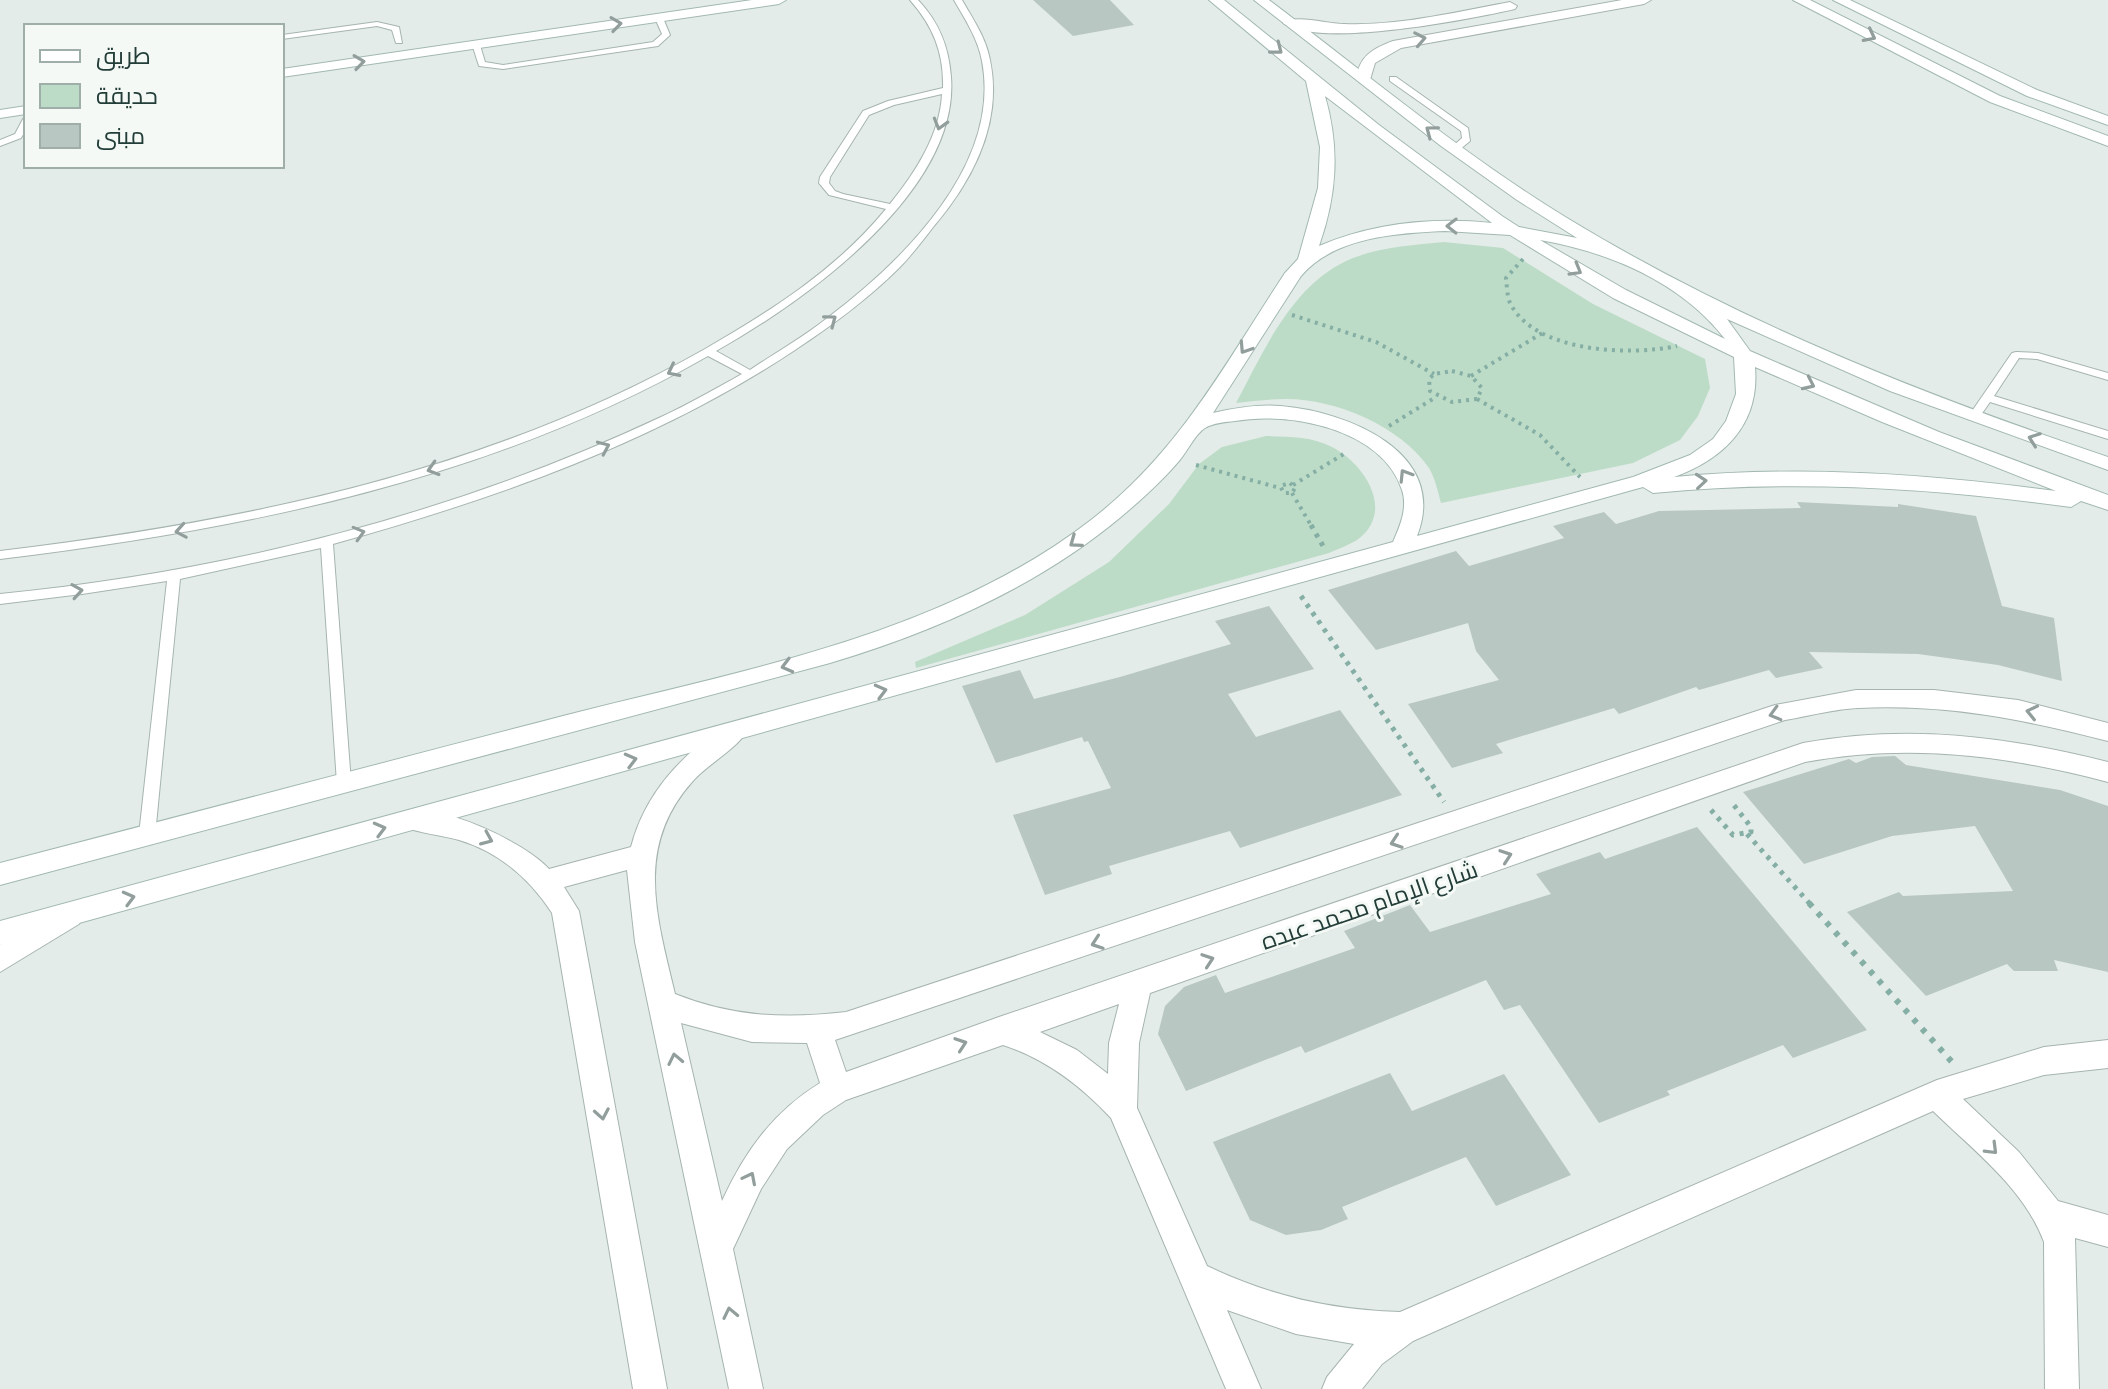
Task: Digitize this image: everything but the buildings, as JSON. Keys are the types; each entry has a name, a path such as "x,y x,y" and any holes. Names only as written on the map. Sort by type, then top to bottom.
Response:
{"street":[{"path":"341,49 682,0"},
{"path":"284,73 779,0"},
{"path":"1216,0 1398,148 1512,230 1616,292 1704,337 1917,431 2108,504"},
{"path":"1261,0 1455,149 1611,251 1690,293 1847,366 1974,417 2108,464"},
{"path":"1364,80 1365,65 1370,59 1398,44 1644,0"},
{"path":"1800,0 1995,99 2108,141"},
{"path":"1840,0 2032,93 2108,121"},
{"path":"1290,23 1342,30 1376,28 1532,3"},
{"path":"0,874 830,655 897,633 985,595 1061,551 1105,520 1171,459 1306,258 1322,217 1329,163 1325,122 1312,76"},
{"path":"0,98 24,94"},
{"path":"0,114 24,110"},
{"path":"1306,258 1354,239 1413,227 1445,225 1512,230 1611,251"},
{"path":"0,933 1596,494 1686,464 1710,452 1728,436 1742,411 1746,384 1743,354 1726,330 1690,293"},
{"path":"1197,424 1223,415 1283,412 1343,426 1369,438 1404,471 1414,490 1416,509 1413,529 1402,547"},
{"path":"1596,494 1739,477 1816,475 1946,483 2108,504"},
{"name":"شارع الإمام محمد عبده","path":"662,1002 733,1028 788,1032 875,1017 1751,721 1819,704 1894,698 1961,701 2018,709 2108,732"},
{"path":"734,732 701,756 673,785 658,808 641,855 642,893 662,1002 746,1389"},
{"name":"شارع الإمام محمد عبده","path":"716,1249 767,1147 799,1114 837,1089 999,1030 1803,753 1836,745 1907,739 1985,744 2108,772"},
{"path":"412,820 481,835 511,850 545,881 565,911 650,1389"},
{"path":"545,881 641,855"},
{"path":"0,960 74,913"},
{"path":"1122,1108 1124,1043 1138,984"},
{"path":"817,1029 837,1089"},
{"path":"999,1030 1046,1046 1067,1058 1087,1072 1122,1108 1244,1389"},
{"path":"1339,1389 1370,1352 1401,1329 1937,1094 2033,1064 2108,1054"},
{"path":"1937,1094 2029,1186 2050,1215 2060,1242 2062,1389"},
{"path":"2050,1215 2108,1231"},
{"path":"1196,1278 1274,1313 1359,1329 1401,1329"}],"lane":[{"path":"0,555 101,544 204,527 347,495 442,467 542,431 632,392 710,352 788,303 849,255 894,208 923,166 940,127 947,90 945,60 935,32 921,6 914,0"},
{"path":"0,599 174,576 327,542 426,513 533,476 668,417 749,374 811,334 863,295 913,247 962,183 984,127 989,86 986,57 958,0"},
{"path":"476,44 482,64 503,67 655,44 666,35 659,18"},
{"path":"284,37 377,24 396,29 399,41"},
{"path":"1393,79 1465,130 1467,139 1455,149"},
{"path":"894,208 832,193 824,183 825,177 866,113 891,103 947,90"},
{"path":"0,143 18,136 24,125"},
{"path":"710,352 749,374"},
{"path":"1974,417 2012,358 2021,354 2108,377"},
{"path":"1987,397 2108,435"},
{"path":"327,542 344,783"},
{"path":"147,835 174,576"}],"path":[{"path":"1541,249 1510,269 1505,287 1512,306 1544,332 1581,346 1620,353 1657,351 1704,337"},
{"path":"1271,308 1376,342 1434,374 1452,371 1471,376 1482,388 1477,399"},
{"path":"1471,376 1544,332"},
{"path":"1434,374 1427,385 1436,397 1458,403 1477,399 1540,435 1596,494"},
{"path":"1280,488 1282,484 1293,485 1436,397"},
{"path":"1171,459 1292,493"},
{"path":"1292,493 1295,491 1293,485"},
{"path":"1292,493 1312,522 1333,567"},
{"path":"1289,579 1458,822"},
{"path":"1705,787 1733,835 1747,834"},
{"path":"1705,787 1751,827 1747,834"},
{"path":"1747,834 1970,1082"}],"green space":[{"path":"1444,242 1503,248 1593,304 1705,359 1710,388 1698,416 1680,440 1633,463 1441,503 1431,472 1417,453 1365,418 1305,400 1236,403 1283,319 1313,283 1332,269 1364,254"},
{"path":"1266,436 1316,441 1332,447 1355,465 1372,489 1375,503 1374,516 1368,529 1357,540 1329,553 916,668 915,662 1025,615 1109,562 1169,504 1199,464 1222,447"}]}
